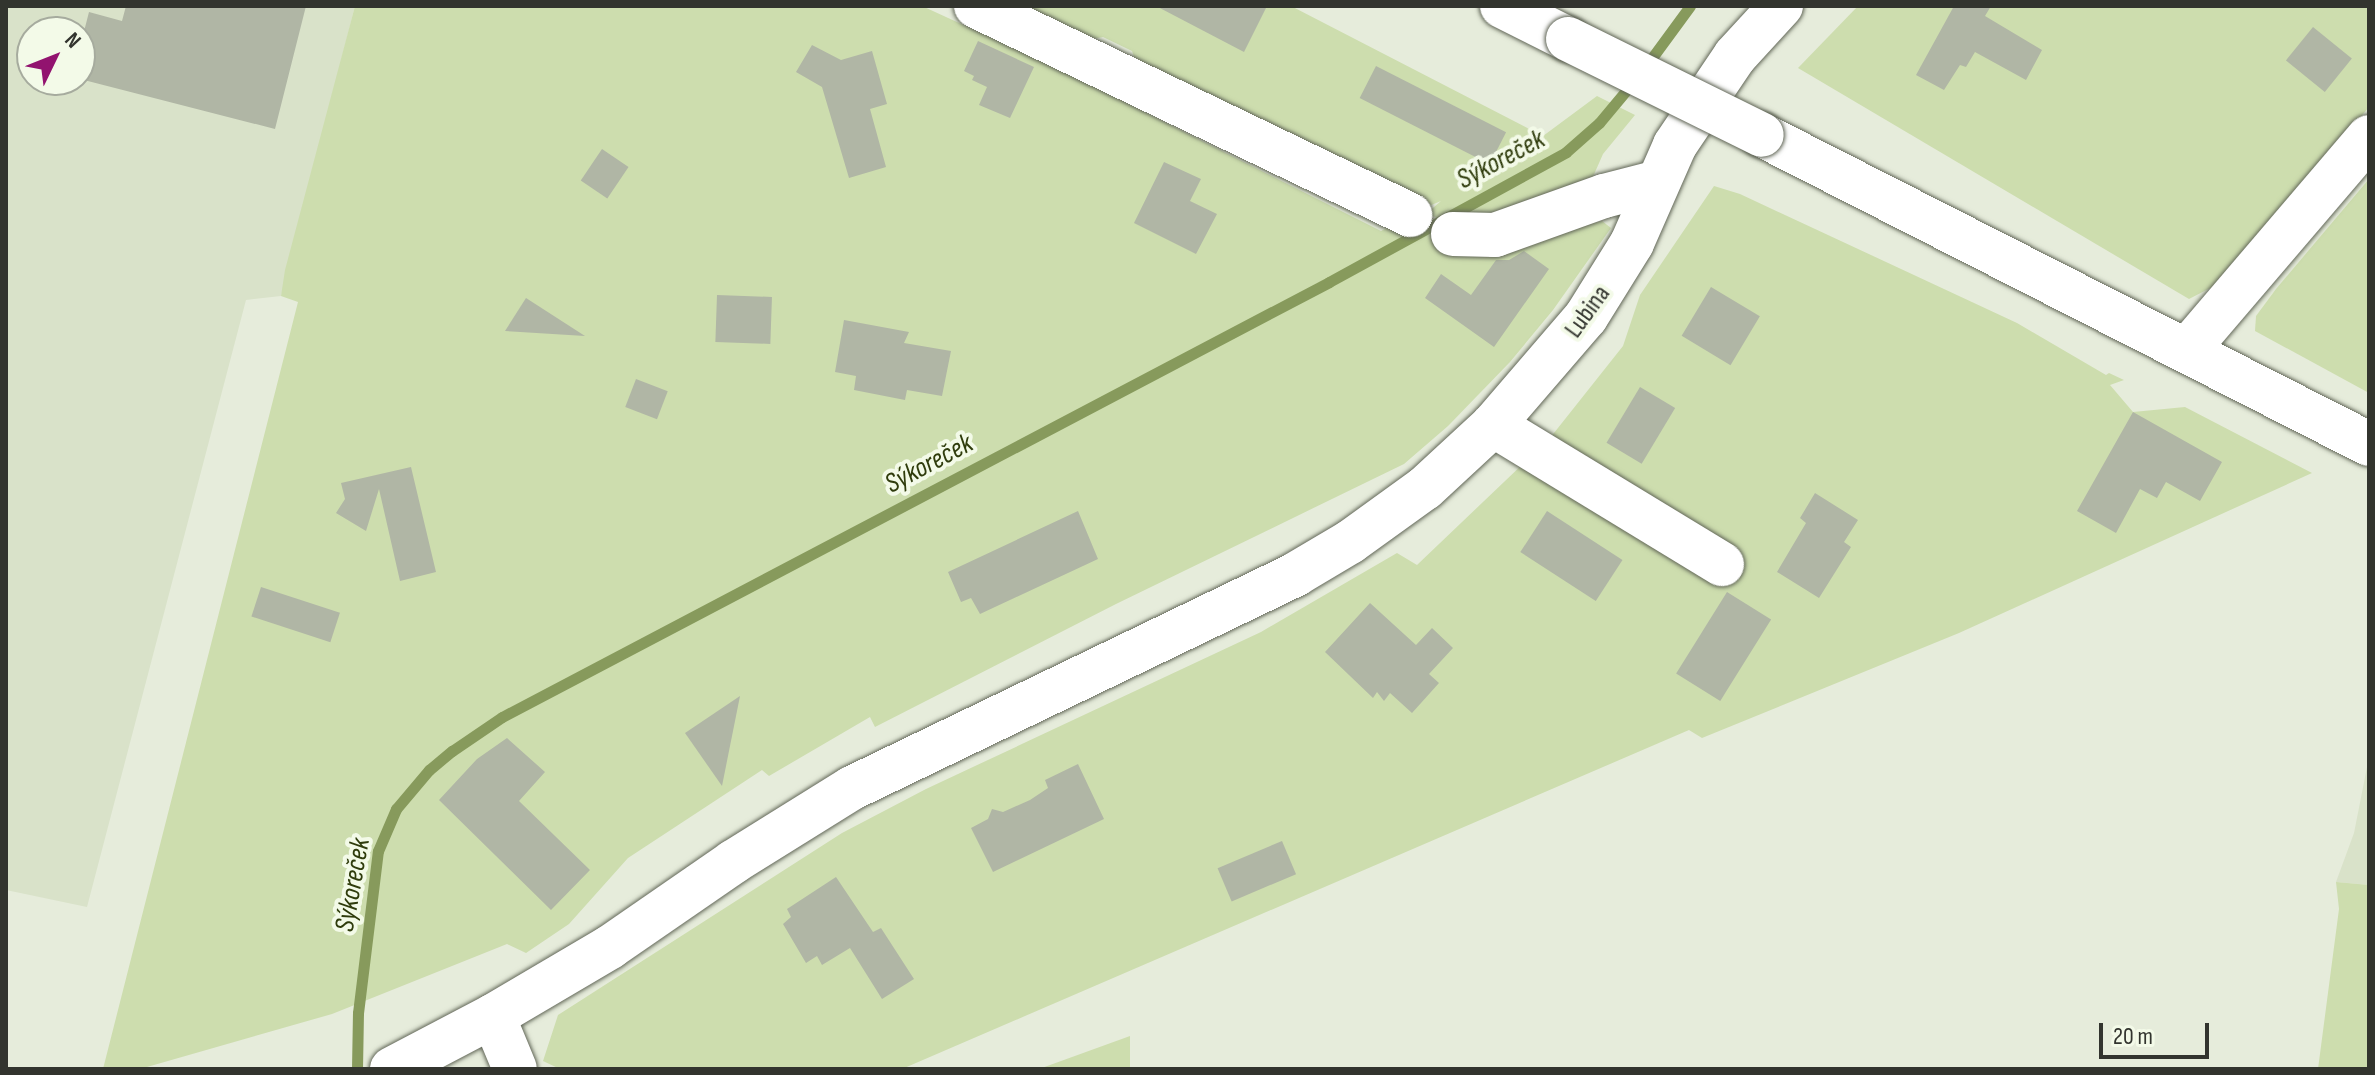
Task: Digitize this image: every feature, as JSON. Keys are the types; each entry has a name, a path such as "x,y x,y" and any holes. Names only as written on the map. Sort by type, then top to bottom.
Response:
{"street":[{"path":"976,6 1410,215"},
{"path":"1502,6 2369,444"},
{"name":"Lubina","path":"394,1068 493,1016 610,947 766,840 852,788 1310,566 1350,542 1425,488 1493,425 1586,317 1632,243 1675,145 1735,56 1781,6"},
{"path":"2187,350 2369,137"},
{"path":"1453,234 1495,235 1604,196 1658,182"},
{"path":"1493,425 1722,564"},
{"path":"493,1016 515,1069"}],"shaded area":[{"path":"6,6 355,6 281,296 246,300 87,907 6,890"},
{"path":"2369,757 2369,885 2336,882 2354,833"}],"green space":[{"path":"355,6 922,6 1055,67 1381,231 1402,220 1449,239 1517,241 1602,221 1611,228 1553,310 1510,362 1448,426 1404,464 1116,604 875,727 870,717 769,776 762,770 628,858 569,924 526,953 507,944 332,1014 140,1069 103,1069 298,302 281,296 285,270"},
{"path":"1012,6 1291,6 1543,136 1597,96 1635,115 1603,154 1592,179 1456,228 1427,213 1441,201 1429,206 1137,65 1132,51 1103,37 1088,40"},
{"path":"1858,6 2369,6 2369,107 2220,283 2189,299 1798,68"},
{"path":"2369,179 2369,393 2255,331 2256,316 2276,289"},
{"path":"1714,186 1740,194 2017,323 2106,375 2109,373 2124,380 2110,385 2133,412 2185,407 2312,473 1959,633 1702,738 1689,730 902,1069 560,1069 543,1061 558,1015 842,833 926,789 1261,632 1397,553 1417,565 1550,438 1623,346 1640,295"},
{"path":"2336,882 2369,885 2369,1069 2318,1069 2339,909"},
{"path":"1130,1036 1130,1069 1039,1069"}],"building":[{"path":"126,6 306,6 275,129 96,83 96,16 88,16 89,12 122,21"},
{"path":"1156,6 1267,6 1244,52"},
{"path":"1954,6 1991,6 1985,16 2042,50 2026,80 1975,52 1966,67 1960,65 1944,90 1916,75"},
{"path":"2313,27 2352,58 2325,92 2286,60"},
{"path":"978,41 1034,67 1010,118 979,105 987,87 972,80 974,76 964,71"},
{"path":"812,45 841,60 872,51 887,104 870,109 886,167 849,178 822,87 796,72"},
{"path":"1376,66 1506,132 1490,164 1360,98"},
{"path":"602,149 629,167 607,198 581,181"},
{"path":"1164,162 1201,179 1190,201 1217,214 1196,254 1134,223"},
{"path":"1524,251 1549,269 1494,347 1425,298 1441,274 1471,295 1496,260 1509,260"},
{"path":"1711,287 1760,316 1731,365 1682,336"},
{"path":"717,295 772,297 770,344 715,342"},
{"path":"526,298 585,336 505,331"},
{"path":"844,320 909,332 904,343 951,351 942,396 907,390 905,400 854,390 856,376 835,372"},
{"path":"636,379 668,391 657,419 625,407"},
{"path":"1640,387 1675,408 1642,464 1607,443"},
{"path":"2133,412 2222,462 2200,501 2166,482 2157,498 2140,489 2116,533 2077,511"},
{"path":"411,467 436,572 400,581 379,489 366,531 336,513 345,499 341,483"},
{"path":"1815,493 1858,520 1844,542 1851,547 1819,598 1777,572 1806,523 1800,518"},
{"path":"1078,511 1098,559 980,614 971,598 961,602 948,572"},
{"path":"1547,511 1622,560 1596,601 1520,552"},
{"path":"261,587 340,613 330,642 251,616"},
{"path":"1727,592 1771,620 1720,701 1676,673"},
{"path":"1370,603 1416,645 1432,628 1453,648 1429,674 1439,683 1412,713 1390,693 1384,701 1377,692 1373,698 1325,652"},
{"path":"740,696 722,786 685,733"},
{"path":"507,738 545,772 519,801 590,870 551,910 439,800 477,759"},
{"path":"1078,764 1104,819 993,872 971,828 988,819 992,809 1003,812 1030,800 1048,788 1045,780"},
{"path":"1282,841 1296,874 1232,901 1218,868"},
{"path":"836,877 873,932 881,928 914,979 882,999 850,948 822,965 817,956 806,963 783,924 791,917 787,909"}],"waterway":[{"name":"Sýkoreček","path":"1646,66 1690,6"},
{"name":"Sýkoreček","path":"357,1069 358,1013 378,851 396,809 429,770 452,751 502,717 1329,282 1566,152 1599,123 1635,80"}]}
